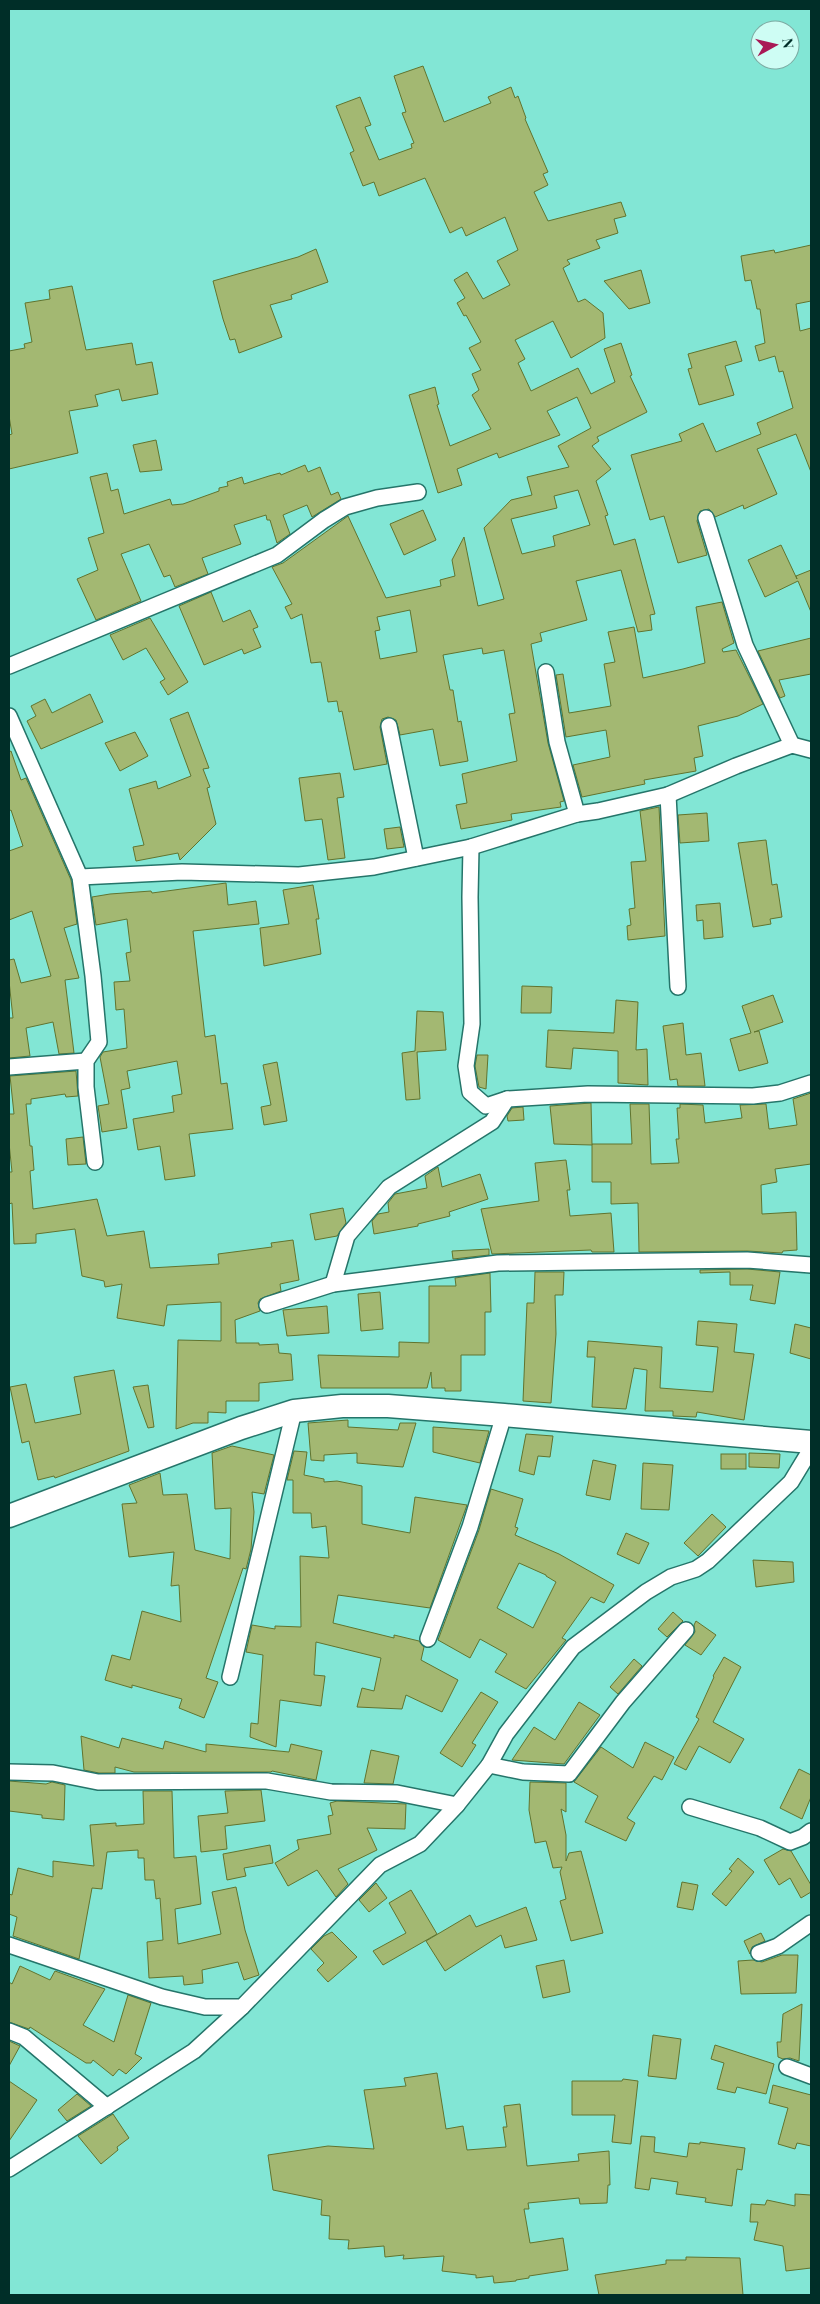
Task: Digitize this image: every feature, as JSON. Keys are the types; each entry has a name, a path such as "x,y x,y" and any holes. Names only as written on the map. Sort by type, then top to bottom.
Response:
{"main road":[{"path":"9,1516 242,1428 294,1411 342,1406 388,1406 811,1442"}],"street":[{"path":"9,666 277,555 324,520 346,508 376,498 418,492"},
{"path":"706,518 745,645 792,745"},
{"path":"546,672 557,742 577,814"},
{"path":"9,716 80,877 93,976 98,1042 86,1061 86,1087 95,1162"},
{"path":"389,726 416,858"},
{"path":"80,877 182,872 299,875 374,867 471,847 577,814 668,795 792,745 811,750"},
{"path":"668,795 678,987"},
{"path":"471,847 472,1024 466,1066 470,1092 486,1106 507,1099 597,1094 753,1096 780,1093 811,1082"},
{"path":"9,1067 86,1061"},
{"path":"333,1284 347,1236 389,1187 492,1122 507,1099"},
{"path":"267,1305 333,1284 498,1263 746,1260 811,1265"},
{"path":"230,1677 294,1411"},
{"path":"428,1640 470,1527 504,1415"},
{"path":"9,2169 194,2051 242,2007 380,1865 420,1844 457,1805 488,1764 506,1734 572,1647 646,1592 671,1576 696,1569 708,1561 790,1482 811,1448"},
{"path":"488,1764 523,1772 569,1774 624,1702 686,1630"},
{"path":"9,1772 53,1773 98,1782 267,1781 331,1792 397,1793 457,1805"},
{"path":"690,1807 760,1828 790,1842 803,1837 811,1830"},
{"path":"759,1953 778,1946 811,1923"},
{"path":"9,1945 162,1997 205,2007 242,2007"},
{"path":"9,2030 24,2037 107,2107"},
{"path":"787,2067 811,2076"}],"building":[{"path":"423,66 444,122 491,103 488,97 511,87 515,98 518,96 525,119 548,172 543,174 548,185 534,192 548,221 621,202 626,216 614,219 618,233 596,240 600,248 567,260 570,264 563,268 578,302 585,299 603,313 605,338 571,358 553,321 515,340 525,359 518,363 531,391 578,368 591,394 615,382 604,349 621,343 632,375 630,376 647,412 597,437 599,441 592,446 611,469 596,481 608,515 605,516 614,545 635,539 655,614 650,615 652,630 638,632 621,570 576,581 587,620 540,633 542,641 531,644 548,743 564,801 560,802 561,807 511,814 512,820 461,829 456,805 467,803 462,774 517,761 509,714 515,713 504,650 483,654 482,648 443,655 450,690 453,690 458,722 461,721 468,761 440,766 433,729 400,735 396,720 388,717 382,719 380,727 387,764 354,770 342,711 339,712 337,701 328,702 321,662 311,663 302,614 291,619 285,607 292,604 272,567 283,563 348,516 386,598 441,586 440,580 455,576 452,560 464,537 478,606 504,599 484,528 511,500 532,495 527,477 569,467 558,446 591,428 577,397 547,411 560,435 499,458 497,453 457,469 462,485 438,493 409,395 435,387 439,404 437,405 450,446 491,429 472,395 479,390 472,374 481,370 469,348 481,342 457,303 465,298 454,280 467,272 483,299 510,285 497,261 518,250 505,217 466,236 462,227 450,233 425,178 379,196 374,182 363,186 350,153 354,151 336,106 360,97 371,125 365,127 379,160 412,148 411,144 414,143 402,113 406,112 394,76","holes":["578,490 590,525 553,536 555,546 522,554 511,519 557,508 554,496","410,610 417,652 380,659 375,631 380,630 377,617"]},
{"path":"811,245 811,301 796,304 800,331 811,328 811,472 796,434 757,449 777,494 744,509 743,505 715,517 709,509 700,511 697,521 707,555 678,563 664,516 650,520 631,455 682,441 679,434 703,423 716,452 761,434 757,423 793,408 783,371 779,372 775,356 759,361 755,346 765,343 760,309 757,309 751,280 745,281 741,256 774,250 775,253"},
{"path":"316,249 328,282 291,295 292,299 270,305 282,337 239,353 235,339 230,340 213,281 298,257"},
{"path":"641,270 650,303 629,309 604,281"},
{"path":"72,286 86,350 132,343 136,365 152,362 158,394 122,401 119,389 95,395 98,406 69,411 78,453 9,469 9,435 12,434 9,416 9,351 25,348 24,344 32,342 25,303 50,299 49,290"},
{"path":"736,341 742,361 725,366 734,395 699,405 688,369 692,368 688,354"},
{"path":"156,440 162,470 140,472 133,445"},
{"path":"305,465 308,472 320,467 331,495 338,492 341,499 312,517 307,505 283,515 290,534 277,543 270,520 267,520 266,515 234,525 241,544 202,558 208,574 175,587 170,575 164,577 149,544 121,554 141,601 96,620 77,579 98,570 88,538 104,533 90,477 107,473 111,491 118,489 124,514 170,499 172,505 183,504 219,491 219,488 228,486 227,482 242,477 244,484 280,473 281,475"},
{"path":"423,510 436,540 404,555 390,524"},
{"path":"781,545 797,579 796,576 811,570 811,612 798,581 765,597 748,560"},
{"path":"211,592 223,622 250,610 258,627 253,629 261,647 244,654 242,649 204,665 179,606"},
{"path":"722,602 734,643 722,649 723,652 736,650 763,704 738,716 698,726 703,756 694,758 696,771 644,780 645,784 582,797 573,765 610,757 606,730 566,737 556,675 563,674 569,713 611,706 604,664 615,662 608,632 634,627 643,678 683,669 705,663 696,607"},
{"path":"150,618 188,682 168,695 160,682 165,679 146,648 123,660 110,635"},
{"path":"811,638 811,674 779,680 785,696 780,698 758,651"},
{"path":"90,694 103,722 41,749 27,721 36,716 31,706 45,699 52,713"},
{"path":"188,712 209,768 203,769 210,787 207,788 216,824 180,860 178,853 136,861 133,847 144,845 129,789 156,781 158,789 191,776 170,719"},
{"path":"135,732 148,756 120,771 105,743"},
{"path":"11,751 21,780 26,778 71,880 77,924 64,928 79,978 65,980 74,1053 59,1054 53,1022 26,1028 30,1056 9,1058 9,1018 13,1018 9,960 14,959 21,983 51,976 32,911 9,920 9,851 23,846 11,810 9,811 9,752"},
{"path":"340,773 344,797 337,798 345,858 328,860 322,819 305,821 299,778"},
{"path":"659,807 665,936 628,940 627,926 631,925 629,909 635,908 631,862 646,861 640,811"},
{"path":"707,813 709,841 680,843 678,815"},
{"path":"400,827 404,847 387,849 384,829"},
{"path":"766,840 772,885 777,884 782,917 770,919 771,924 753,927 738,843"},
{"path":"226,883 228,905 256,901 259,924 193,931 205,1037 215,1035 221,1084 227,1083 233,1129 189,1134 195,1176 165,1180 160,1146 138,1150 133,1119 174,1112 172,1096 182,1094 177,1061 127,1071 130,1088 121,1090 127,1128 102,1132 98,1106 109,1104 100,1057 103,1052 127,1048 124,1009 116,1010 114,982 130,981 126,953 131,952 127,919 96,925 92,897 151,891 152,893"},
{"path":"313,885 319,919 316,919 321,954 264,966 260,928 289,924 283,890"},
{"path":"720,903 723,937 704,939 703,920 697,921 696,905"},
{"path":"522,986 552,987 551,1013 521,1013"},
{"path":"773,995 783,1022 754,1032 759,1031 768,1063 739,1071 730,1039 751,1033 742,1006"},
{"path":"616,1000 638,1002 636,1050 647,1049 648,1085 618,1083 618,1051 573,1048 571,1069 546,1067 548,1030 614,1033"},
{"path":"417,1011 443,1012 446,1050 417,1052 420,1099 406,1100 402,1053 415,1051"},
{"path":"683,1023 686,1055 701,1053 705,1086 678,1086 677,1079 670,1080 663,1026"},
{"path":"477,1055 488,1055 486,1089 479,1087 475,1066"},
{"path":"277,1062 287,1121 264,1125 261,1107 271,1105 263,1065"},
{"path":"76,1071 78,1096 66,1097 65,1094 31,1099 31,1104 26,1104 34,1170 30,1171 33,1209 97,1199 107,1236 144,1231 150,1268 219,1264 218,1254 272,1247 271,1243 293,1240 299,1280 280,1284 281,1291 260,1299 258,1303 260,1311 235,1320 236,1343 278,1344 279,1353 291,1354 293,1380 259,1383 259,1401 226,1401 226,1413 208,1412 208,1423 193,1423 176,1429 178,1340 221,1341 221,1302 167,1305 164,1326 117,1318 122,1284 105,1287 104,1281 82,1276 75,1229 36,1234 36,1243 14,1244 12,1203 9,1204 9,1172 12,1172 9,1114 14,1114 10,1076"},
{"path":"811,1093 811,1164 775,1169 777,1182 761,1185 762,1214 796,1212 797,1250 783,1251 782,1253 747,1251 639,1252 638,1203 611,1204 611,1182 592,1182 592,1144 632,1144 630,1104 649,1104 651,1164 679,1163 676,1139 679,1139 677,1108 680,1108 680,1104 703,1105 705,1123 742,1118 740,1105 766,1104 769,1129 797,1125 793,1099"},
{"path":"591,1103 592,1145 554,1144 550,1106"},
{"path":"523,1107 524,1120 508,1121 507,1116 512,1108"},
{"path":"83,1137 86,1164 68,1165 66,1139"},
{"path":"566,1160 570,1190 567,1190 570,1216 611,1213 614,1252 592,1252 591,1250 492,1254 481,1209 539,1201 535,1163"},
{"path":"438,1167 442,1187 480,1174 488,1199 449,1212 450,1216 418,1224 418,1226 374,1234 372,1221 378,1214 389,1212 388,1203 395,1194 427,1188 425,1176"},
{"path":"343,1208 346,1223 337,1236 315,1240 310,1214"},
{"path":"489,1249 489,1255 453,1259 452,1251"},
{"path":"747,1269 780,1272 775,1304 750,1300 753,1285 730,1285 730,1272 700,1273 700,1270"},
{"path":"535,1272 564,1272 563,1295 555,1295 556,1334 551,1403 523,1401 527,1303 534,1303"},
{"path":"490,1273 491,1312 485,1312 485,1355 461,1355 461,1391 445,1391 445,1388 432,1388 431,1372 427,1388 321,1388 318,1355 399,1357 399,1342 429,1343 429,1286 456,1286 455,1278"},
{"path":"380,1292 383,1329 361,1331 358,1294"},
{"path":"327,1306 329,1333 287,1336 283,1310"},
{"path":"698,1321 737,1324 734,1352 754,1354 744,1420 697,1412 696,1417 673,1416 673,1411 645,1411 647,1370 634,1368 626,1409 592,1407 595,1357 587,1357 588,1341 662,1347 660,1388 713,1392 718,1347 696,1345"},
{"path":"795,1324 811,1328 811,1359 790,1353"},
{"path":"114,1370 129,1451 55,1478 54,1476 38,1480 29,1441 22,1443 10,1387 26,1384 35,1423 81,1414 74,1377"},
{"path":"148,1385 154,1427 148,1428 133,1387"},
{"path":"348,1420 348,1427 398,1430 400,1423 416,1423 403,1467 357,1463 357,1453 324,1455 324,1461 311,1460 308,1423"},
{"path":"433,1427 489,1431 480,1463 433,1452"},
{"path":"526,1434 553,1436 550,1457 538,1456 534,1475 519,1471"},
{"path":"232,1446 274,1455 264,1494 252,1492 254,1512 251,1549 246,1569 243,1568 206,1678 218,1682 204,1718 179,1708 182,1699 132,1685 132,1688 105,1680 112,1655 130,1660 142,1611 181,1622 179,1585 171,1586 174,1552 129,1557 122,1504 137,1503 129,1485 160,1473 163,1495 187,1494 195,1550 230,1559 231,1508 215,1509 212,1453"},
{"path":"294,1451 307,1452 304,1475 324,1479 324,1482 337,1481 362,1486 362,1524 410,1533 415,1497 467,1505 430,1608 338,1595 333,1623 394,1638 394,1635 419,1641 424,1647 421,1660 458,1680 442,1712 406,1695 402,1709 357,1707 362,1688 374,1691 381,1658 316,1642 314,1675 325,1676 321,1706 280,1700 276,1747 250,1737 251,1723 258,1724 263,1655 246,1652 252,1625 275,1629 275,1626 301,1627 300,1556 329,1558 326,1526 312,1528 311,1513 293,1513 293,1480 287,1480"},
{"path":"749,1453 780,1454 779,1468 749,1467"},
{"path":"721,1454 746,1454 746,1469 721,1469"},
{"path":"593,1460 616,1465 610,1500 586,1495"},
{"path":"643,1463 673,1465 669,1510 641,1509"},
{"path":"491,1489 523,1499 515,1527 518,1528 515,1535 559,1554 614,1585 604,1603 591,1597 562,1638 566,1640 526,1689 495,1672 507,1654 480,1639 470,1658 438,1640 479,1530","holes":["519,1563 546,1575 556,1582 533,1628 497,1608"]},
{"path":"712,1514 726,1527 698,1556 684,1543"},
{"path":"626,1533 649,1543 639,1564 617,1554"},
{"path":"753,1560 793,1562 794,1582 756,1587"},
{"path":"673,1612 683,1621 667,1637 658,1629"},
{"path":"696,1621 716,1635 701,1655 685,1645 695,1632 694,1625"},
{"path":"724,1657 741,1667 713,1722 744,1739 730,1763 699,1746 686,1770 674,1764 699,1719 696,1717 713,1676"},
{"path":"634,1659 642,1666 618,1694 610,1687"},
{"path":"481,1692 498,1702 472,1743 476,1745 462,1767 440,1753"},
{"path":"579,1702 600,1715 564,1764 512,1760 534,1727 555,1740"},
{"path":"81,1736 119,1748 122,1738 163,1749 165,1741 206,1752 206,1744 289,1752 291,1744 322,1751 316,1780 272,1771 134,1772 115,1767 115,1773 99,1773 84,1770"},
{"path":"645,1742 674,1757 662,1780 654,1776 627,1818 635,1823 626,1841 585,1822 598,1796 574,1782 601,1747 633,1768"},
{"path":"371,1750 399,1756 393,1784 364,1783"},
{"path":"799,1769 811,1775 811,1797 802,1819 780,1808"},
{"path":"9,1781 46,1784 52,1782 65,1785 64,1820 42,1818 42,1815 9,1811"},
{"path":"530,1782 566,1783 566,1812 561,1809 566,1835 566,1861 569,1853 581,1851 603,1933 571,1941 560,1901 566,1899 560,1872 562,1867 553,1868 546,1841 535,1843 529,1810"},
{"path":"261,1790 265,1821 225,1826 227,1849 201,1852 198,1816 228,1813 225,1791"},
{"path":"143,1791 172,1791 174,1858 196,1856 201,1904 175,1909 178,1944 221,1934 212,1892 236,1887 245,1930 259,1975 244,1980 238,1962 202,1970 203,1983 184,1985 183,1976 149,1978 147,1942 163,1940 160,1898 156,1899 154,1880 145,1880 144,1858 138,1858 138,1850 107,1852 102,1889 92,1888 79,1959 13,1936 17,1917 9,1914 9,1894 12,1895 18,1868 53,1877 53,1861 94,1866 90,1825 116,1823 116,1826 144,1824"},
{"path":"337,1801 406,1804 405,1829 367,1828 377,1850 338,1869 348,1884 336,1897 317,1870 288,1886 275,1863 299,1849 297,1840 331,1834 328,1816 333,1815 330,1803"},
{"path":"270,1845 273,1863 244,1868 246,1876 227,1880 223,1854"},
{"path":"783,1849 791,1851 811,1885 811,1892 801,1898 790,1878 779,1885 764,1860"},
{"path":"738,1858 754,1872 726,1906 712,1894 732,1871 729,1869"},
{"path":"682,1882 698,1885 693,1910 677,1907"},
{"path":"376,1883 387,1898 369,1912 359,1900"},
{"path":"411,1890 437,1934 383,1965 373,1951 406,1933 389,1903"},
{"path":"526,1907 537,1940 505,1948 501,1935 445,1971 426,1941 470,1915 476,1927"},
{"path":"332,1932 357,1957 328,1982 317,1970 324,1963 311,1949 324,1936"},
{"path":"761,1933 765,1941 752,1947 750,1954 744,1941"},
{"path":"782,1955 798,1955 796,1993 741,1994 738,1961 753,1960 762,1962"},
{"path":"564,1960 570,1992 543,1998 536,1966"},
{"path":"20,1966 50,1980 55,1971 105,1989 83,2025 114,2042 128,1995 151,2003 135,2054 142,2058 126,2074 119,2069 113,2076 93,2060 91,2063 86,2063 30,2027 29,2029 9,2022 9,1982 12,1984"},
{"path":"802,2004 799,2061 790,2058 783,2059 778,2057 777,2042 781,2042 783,2014"},
{"path":"653,2035 681,2039 676,2079 648,2076"},
{"path":"9,2041 20,2046 9,2066"},
{"path":"715,2045 774,2064 766,2094 737,2087 735,2093 717,2089 724,2063 711,2059"},
{"path":"437,2073 446,2129 463,2126 467,2150 506,2147 503,2127 507,2127 504,2106 520,2104 527,2166 579,2161 578,2154 609,2151 610,2185 608,2185 607,2203 580,2204 579,2198 528,2203 529,2209 524,2209 530,2243 563,2238 568,2270 529,2276 529,2278 516,2281 494,2283 493,2276 476,2278 476,2275 442,2271 444,2256 403,2259 404,2255 385,2257 384,2246 348,2249 349,2240 329,2239 330,2216 321,2215 322,2200 273,2190 268,2155 328,2146 374,2149 364,2090 406,2086 404,2078"},
{"path":"623,2079 638,2081 631,2144 612,2142 615,2115 572,2115 572,2081 622,2081"},
{"path":"9,2081 37,2100 9,2141"},
{"path":"773,2085 811,2095 811,2146 797,2143 795,2149 778,2144 788,2108 769,2103"},
{"path":"77,2094 91,2106 67,2121 58,2110"},
{"path":"113,2114 129,2138 117,2147 118,2150 101,2164 78,2136"},
{"path":"641,2136 655,2137 654,2152 687,2157 689,2143 700,2144 700,2142 745,2148 742,2170 737,2169 732,2206 705,2202 706,2198 676,2194 678,2182 651,2178 649,2190 635,2188"},
{"path":"795,2194 811,2195 811,2268 786,2271 783,2246 754,2240 758,2222 750,2222 751,2204 765,2205 767,2200 795,2206"},
{"path":"686,2257 740,2258 743,2295 599,2295 595,2275 666,2264 666,2260 686,2260"}]}
